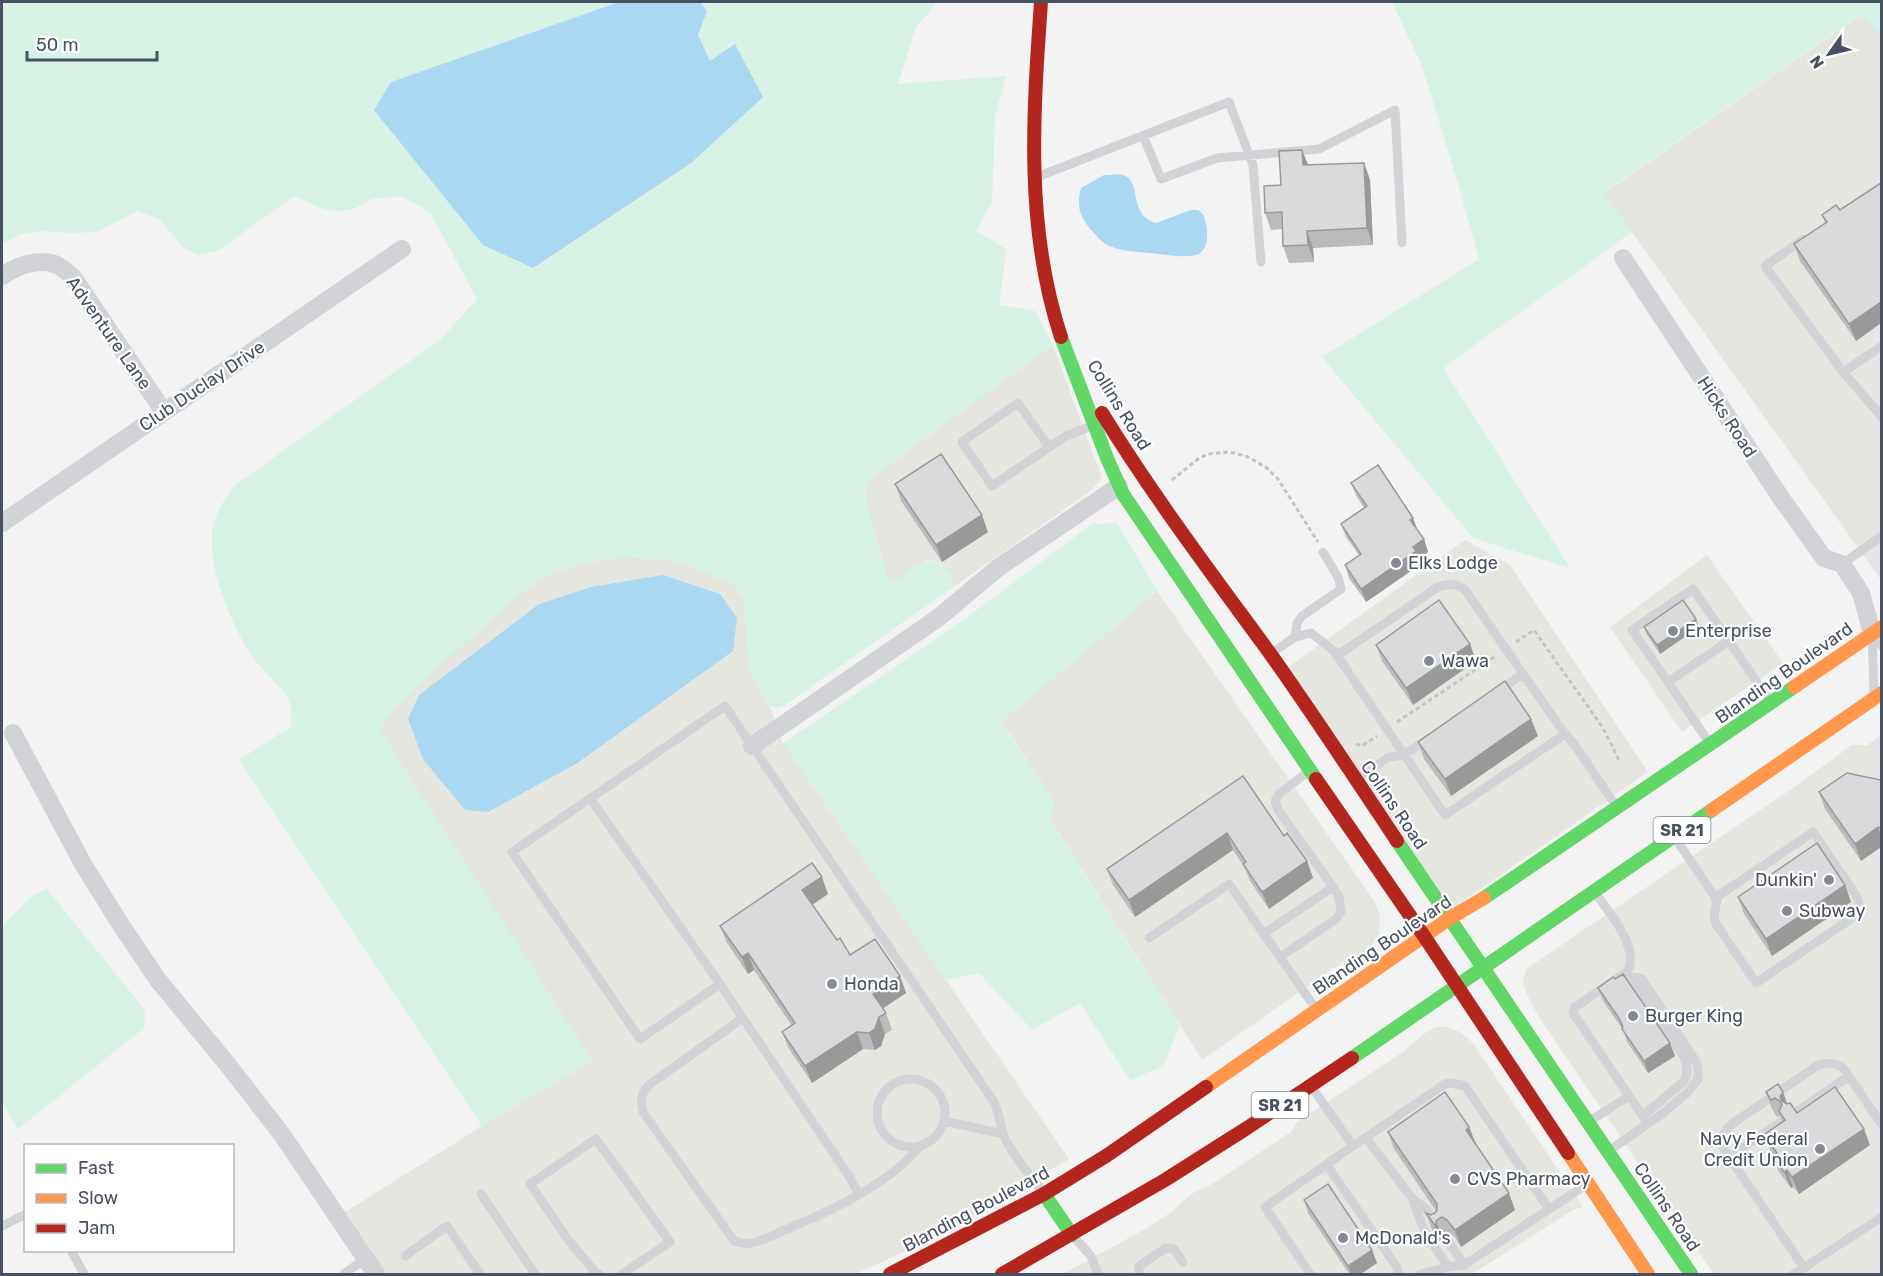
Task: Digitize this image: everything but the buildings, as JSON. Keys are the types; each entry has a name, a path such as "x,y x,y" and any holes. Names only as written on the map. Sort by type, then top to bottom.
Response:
{"main road":[{"name":"Collins Road","path":"1041,2 1033,144 1043,271 1067,356 1119,486 1158,548 1424,936 1648,1275"},
{"name":"Collins Road","path":"1067,356 1125,450 1270,654 1691,1275"},
{"name":"Blanding Boulevard","path":"891,1275 1044,1194 1106,1156 1450,918 1476,904 1771,703 1878,636"},
{"name":"SR 21","path":"1002,1275 1165,1180 1310,1085 1673,836 1878,699"},
{"path":"1044,1194 1072,1235"}],"street":[{"name":"Club Duclay Drive","path":"2,523 402,249"},
{"name":"Hicks Road","path":"1623,258 1781,498 1824,558 1842,564 1861,593 1878,636"},
{"name":"Adventure Lane","path":"2,276 29,263 47,262 58,265 73,277 164,412"},
{"path":"752,746 938,618 999,567 1119,486"},
{"path":"14,733 83,864 119,922 158,980 283,1136 376,1275"}],"lane":[{"path":"1035,178 1229,102 1253,165 1260,262"},
{"path":"1143,135 1161,179 1217,158 1319,149 1395,110 1402,243"},
{"path":"1814,233 1765,266 1843,372 1881,417"},
{"path":"1843,372 1881,346"},
{"path":"1049,447 1018,403 962,442 992,486 1066,436 1094,425"},
{"path":"1842,564 1881,536"},
{"path":"1295,637 1297,622 1302,616 1341,589 1338,577 1323,552"},
{"path":"1338,656 1438,587 1447,584 1457,585 1466,591 1618,808"},
{"path":"1710,745 1632,630 1693,589 1771,703"},
{"path":"1270,654 1295,637 1311,633 1326,644 1338,656 1445,815 1564,734"},
{"path":"1878,636 1878,699"},
{"path":"1668,682 1729,641"},
{"path":"1493,694 1523,674"},
{"path":"720,984 640,1039 512,852 725,706 994,1102 1000,1114 1003,1134 1044,1194"},
{"path":"1355,780 1389,757 1404,755 1434,735"},
{"path":"1280,957 1336,919 1341,912 1339,897 1278,810 1275,801 1279,794 1311,770"},
{"path":"590,798 743,1017 859,1194"},
{"path":"1673,836 1715,898 1717,902 1714,920 1756,983 1858,914 1861,909 1856,895 1813,832 1715,898"},
{"path":"1149,938 1229,884 1317,1011"},
{"path":"1263,934 1333,887"},
{"path":"1594,891 1624,935 1634,953 1636,969 1641,979 1693,1056 1698,1073 1698,1079 1687,1093 1645,1120"},
{"path":"1629,946 1627,972 1575,1007 1573,1013 1645,1120"},
{"path":"1607,985 1629,978 1641,979"},
{"path":"1608,1151 1645,1120 1686,1078 1687,1066 1684,1057 1629,978"},
{"path":"743,1017 650,1083 642,1091 641,1099 643,1112 734,1241 748,1244 759,1241 859,1194 891,1174 920,1146"},
{"path":"1804,1268 1722,1145 1725,1132 1732,1124 1818,1065 1836,1064 1841,1066 1849,1076 1881,1125"},
{"path":"1793,1114 1849,1076"},
{"path":"919,1079 936,1089 942,1097 945,1107 944,1121 938,1135 930,1142 920,1146 910,1148 899,1146 890,1140 878,1125 877,1107 885,1090 900,1080 919,1079"},
{"path":"1310,1275 1265,1208 1445,1084 1465,1086 1549,1209"},
{"path":"1310,1085 1353,1146"},
{"path":"1588,1122 1629,1096"},
{"path":"944,1121 1003,1134"},
{"path":"1729,1157 1781,1122"},
{"path":"1366,1138 1412,1198 1426,1209 1437,1225"},
{"path":"599,1275 569,1241 530,1184 596,1139 670,1242 622,1275"},
{"path":"1327,1165 1396,1266 1399,1275"},
{"path":"1420,1275 1464,1265 1588,1183"},
{"path":"482,1194 535,1275"},
{"path":"1412,1198 1425,1232 1448,1267"},
{"path":"2,1226 24,1215"},
{"path":"1794,1275 1881,1217"},
{"path":"405,1256 447,1226 480,1275"},
{"path":"1072,1235 1091,1256 1098,1275"},
{"path":"1448,1241 1464,1265"},
{"path":"1139,1275 1139,1266 1166,1248 1174,1249 1183,1262"},
{"path":"71,1252 84,1275"},
{"path":"344,1275 366,1259"}],"path":[{"path":"1156,494 1189,466 1208,454 1224,452 1242,455 1260,464 1278,479 1323,552"}],"shaded area":[{"path":"1861,15 1881,35 1881,580 1604,193"},
{"path":"1053,345 1102,478 1091,491 952,588 952,579 941,564 927,560 893,583 889,582 864,494 866,485 872,477"},
{"path":"1465,540 1510,565 1648,772 1452,909 1287,668"},
{"path":"1707,555 1783,663 1682,732 1610,627"},
{"path":"628,557 679,561 733,584 744,598 749,671 769,705 783,743 1069,1159 942,1234 856,1274 383,1274 342,1214 592,1060 378,729 409,694 528,587 555,572 586,563"},
{"path":"1157,591 1375,902 1380,916 1379,934 1361,955 1344,961 1202,1060 1050,819 1055,802 1001,721"},
{"path":"1879,736 1881,738 1881,1274 1714,1274 1540,1019 1523,982 1526,969 1800,783 1852,745 1868,745"},
{"path":"1436,1027 1447,1027 1460,1032 1473,1043 1583,1207 1575,1209 1472,1274 1063,1274 1147,1228 1173,1211 1191,1194 1214,1183 1291,1132 1297,1122 1403,1052 1425,1033"}],"green space":[{"path":"2,2 619,2 391,82 710,61 698,35 706,11 700,2 938,2 916,27 898,84 1006,76 995,117 992,202 976,231 1006,249 999,305 1035,311 1053,345 872,477 866,485 864,494 889,581 893,583 917,566 930,562 937,563 947,571 952,588 785,705 777,708 769,705 749,671 744,598 733,584 679,561 628,557 586,563 555,572 528,587 409,694 379,728 593,1061 482,1126 239,760 292,726 291,709 285,694 255,660 238,632 217,577 212,542 216,516 234,486 441,339 477,299 430,212 402,196 372,199 355,208 337,212 317,207 295,196 217,251 199,255 182,247 160,219 137,211 97,232 42,231 21,234 2,244"},
{"path":"1392,2 1881,2 1881,35 1860,15 1604,192 1632,232 1443,368 1570,568 1473,538 1322,357 1479,259 1422,66"},
{"path":"1117,523 1157,591 1001,722 1055,802 1050,820 1180,1026 1163,1066 1130,1080 1080,1003 1032,1030 979,973 946,980 783,743 951,629 1092,524"},
{"path":"46,888 145,1010 144,1028 18,1129 2,1102 2,927 29,898"}],"water":[{"path":"619,2 700,2 707,11 698,35 710,61 735,44 763,97 691,163 533,268 483,245 374,110 391,82"},
{"path":"1104,175 1123,175 1129,178 1133,184 1141,213 1156,223 1191,210 1198,210 1203,214 1207,229 1207,240 1203,250 1196,255 1180,256 1127,251 1105,243 1090,229 1079,208 1081,188"},
{"path":"663,575 720,594 737,618 733,651 576,764 488,812 465,810 423,759 408,719 419,695 539,604 591,587"}],"traffic: fast":[{"path":"1061,337 1123,494 1316,779"},
{"path":"1484,898 1794,687"},
{"path":"1352,1058 1712,810"},
{"path":"1397,841 1691,1274"},
{"path":"1044,1194 1072,1235"}],"traffic: slow":[{"path":"1794,687 1882,627"},
{"path":"1712,810 1882,693"},
{"path":"1206,1087 1450,918 1484,898"},
{"path":"1568,1153 1648,1274"}],"traffic: jam":[{"path":"1041,2 1034,171 1042,255 1049,296 1061,337"},
{"path":"1102,413 1162,505 1285,675 1397,841"},
{"path":"1316,779 1424,936 1568,1153"},
{"path":"1002,1274 1165,1180 1352,1058"},
{"path":"890,1274 1044,1194 1106,1156 1206,1087"}],"place":[{"name":"Elks Lodge","path":"1396,563"},
{"name":"Enterprise","path":"1673,631"},
{"name":"Wawa","path":"1429,661"},
{"name":"Dunkin'","path":"1829,880"},
{"name":"Subway","path":"1787,911"},
{"name":"Honda","path":"832,984"},
{"name":"Burger King","path":"1633,1016"},
{"name":"Navy Federal Credit Union","path":"1820,1149"},
{"name":"CVS Pharmacy","path":"1455,1179"},
{"name":"McDonald's","path":"1343,1238"}]}
